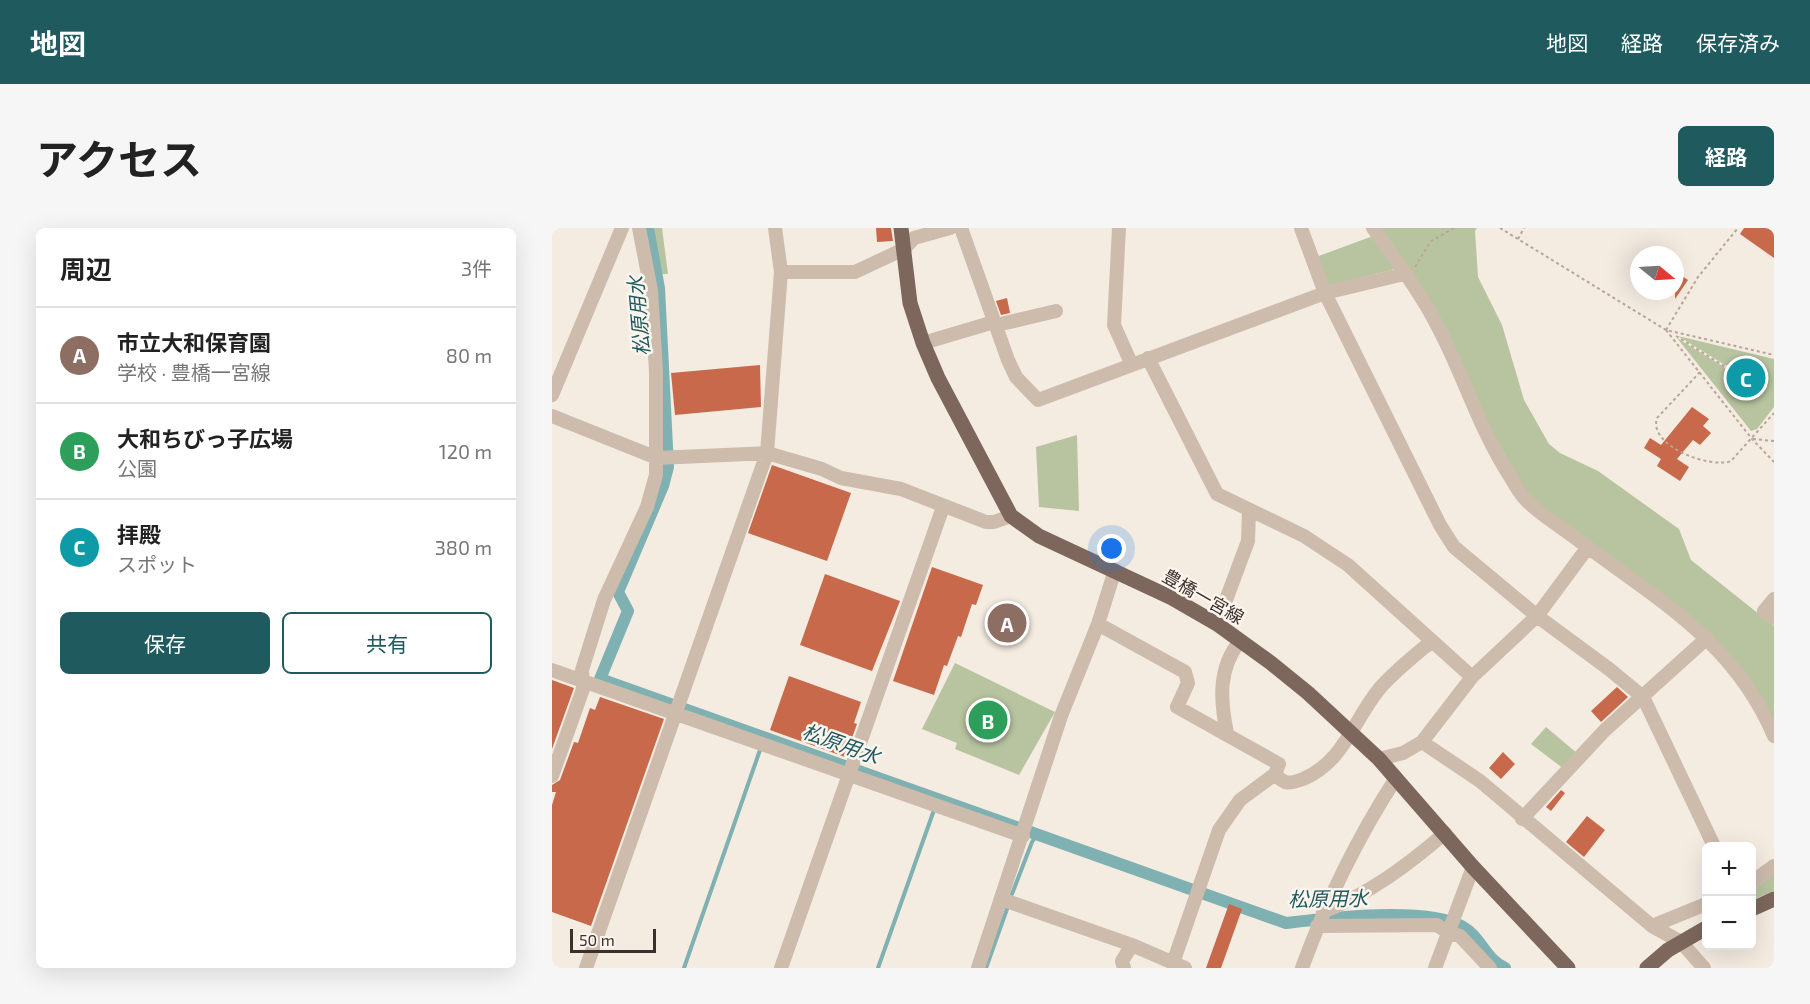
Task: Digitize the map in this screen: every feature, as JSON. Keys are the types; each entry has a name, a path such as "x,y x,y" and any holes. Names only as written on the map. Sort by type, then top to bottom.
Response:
{"main road":[{"name":"豊橋一宮線","path":"901,228 910,303 923,343 1011,516 1039,536 1115,570 1217,624 1308,693 1379,759 1473,867 1568,968"},
{"path":"1756,907 1774,899"},
{"path":"1647,968 1681,942 1702,931"}],"street":[{"path":"552,395 622,228"},
{"path":"552,776 583,689 580,680 604,600 653,490 657,458 651,291 639,228"},
{"path":"585,968 767,453 781,272 775,228"},
{"path":"781,272 855,272 904,249 914,238 950,228"},
{"path":"961,228 1016,377 1038,400 1131,363 1324,293 1404,274"},
{"path":"1119,228 1114,325 1131,363"},
{"path":"1301,228 1324,293 1440,525 1454,547 1537,616 1609,669 1643,698 1712,842"},
{"path":"1374,228 1394,254 1404,274 1439,327 1502,465 1526,500 1663,600 1707,638 1737,671 1766,717 1774,736"},
{"path":"923,343 994,322 1001,324 1056,311"},
{"path":"1148,358 1216,494 1304,536 1348,565 1472,677"},
{"path":"552,416 657,458 767,453 822,469 842,478 901,489 986,522 994,522 1011,516"},
{"path":"781,968 943,507"},
{"path":"1217,624 1248,541 1249,510"},
{"path":"1379,759 1403,753 1422,742 1472,677 1537,616 1588,547"},
{"path":"978,968 1062,716 1098,624 1115,570"},
{"path":"1774,599 1764,611 1774,618"},
{"path":"1001,899 1132,945 1179,966 1196,895 1219,830 1239,800 1275,774 1279,764 1227,733 1176,707 1188,683 1185,672 1098,624"},
{"path":"1522,819 1578,757 1707,638"},
{"path":"1227,733 1221,706 1222,687 1225,668 1232,650 1240,641"},
{"path":"1275,774 1282,782 1289,784 1312,775 1330,761 1351,735 1378,690 1405,662 1432,641"},
{"path":"552,670 1023,836"},
{"path":"1422,742 1480,781 1522,819 1652,926 1681,942 1704,968"},
{"path":"1302,968 1320,919 1378,806 1396,778"},
{"path":"1320,919 1355,900 1365,889 1409,864 1445,833"},
{"path":"1756,879 1774,866"},
{"path":"1435,968 1473,867"},
{"path":"1652,926 1702,906"},
{"path":"1320,919 1450,925 1490,968"},
{"path":"1124,968 1122,961 1132,945"}],"path":[{"path":"1404,274 1418,265 1425,248 1431,241 1454,228"},
{"path":"1500,228 1666,330 1774,355"},
{"path":"1518,239 1524,228"},
{"path":"1666,330 1698,277 1738,228"},
{"path":"1666,330 1752,439 1774,462"},
{"path":"1676,336 1740,376"},
{"path":"1700,372 1657,418 1654,425 1657,432 1681,453 1723,465 1731,461 1774,413"},
{"path":"1752,439 1774,441"}],"green space":[{"path":"653,228 662,228 668,274 662,274"},
{"path":"1379,228 1477,228 1475,231 1478,277 1502,325 1524,400 1549,444 1560,453 1598,471 1679,529 1691,560 1774,626 1774,722 1709,633 1665,596 1532,501"},
{"path":"1373,236 1395,269 1327,286 1316,257"},
{"path":"1678,336 1774,359 1774,407 1757,429 1751,431 1677,338 1724,367 1732,381 1755,397 1765,380 1741,366 1725,365"},
{"path":"1077,435 1079,511 1039,507 1036,447"},
{"path":"955,663 1055,712 1019,775 955,749 957,743 922,729"},
{"path":"1546,727 1578,754 1564,769 1531,744"},
{"path":"1774,874 1774,891 1756,898 1756,888"}],"building":[{"path":"876,228 891,228 893,241 877,242"},
{"path":"1744,228 1774,228 1774,258 1740,234"},
{"path":"1007,298 1010,313 1001,315 996,301"},
{"path":"760,365 761,407 675,415 671,373"},
{"path":"1692,407 1709,419 1703,426 1711,433 1700,445 1693,440 1677,459 1689,467 1680,481 1657,466 1661,459 1644,448 1650,438 1661,445"},
{"path":"772,465 851,493 827,561 748,533"},
{"path":"932,567 983,585 976,605 972,604 961,637 958,636 947,666 944,665 934,695 893,681"},
{"path":"825,574 900,601 872,671 800,645"},
{"path":"789,676 861,702 854,723 857,724 845,757 770,730"},
{"path":"552,680 574,688 552,749"},
{"path":"1617,687 1628,697 1601,722 1591,711"},
{"path":"600,697 664,719 591,926 552,912 552,805 556,792 552,792 552,785 560,780 574,742 578,743 590,708 595,710"},
{"path":"1503,752 1515,764 1501,779 1489,768"},
{"path":"1561,790 1565,793 1551,811 1546,807"},
{"path":"1587,816 1605,830 1584,857 1566,842"},
{"path":"1229,904 1242,909 1221,968 1206,968"}],"waterway":[{"name":"松原用水","path":"648,228 659,288 668,467 663,486 618,592 628,611 600,679 1286,923 1377,915 1403,915 1447,921 1469,931 1493,959 1505,968"},
{"path":"684,968 760,750"},
{"path":"878,968 934,810"},
{"path":"1012,894 1032,842 1038,833"},
{"path":"986,968 1007,909"}],"place":[{"name":"拝殿","path":"1746,378"},
{"name":"市立大和保育園","path":"1007,623"},
{"name":"大和ちびっ子広場","path":"988,720"}]}
